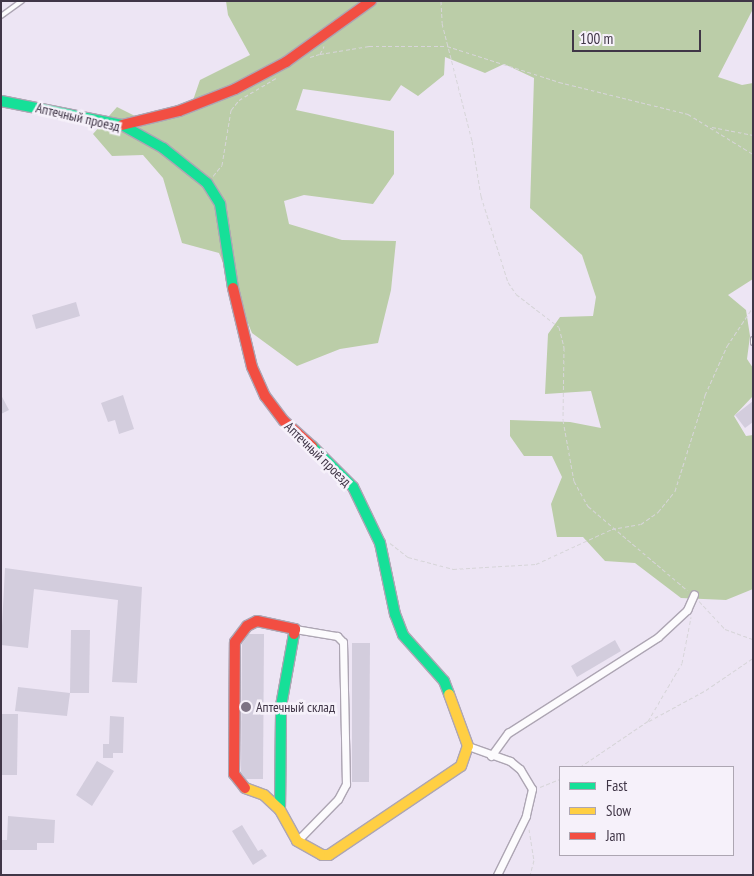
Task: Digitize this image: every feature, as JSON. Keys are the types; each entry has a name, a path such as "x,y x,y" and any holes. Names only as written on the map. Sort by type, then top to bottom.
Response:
{"street":[{"path":"122,125 179,111 235,89 286,62 371,1"},
{"name":"Аптечный проезд","path":"1,101 122,125 163,148 208,182 224,220 232,285 252,367 265,396 284,421 337,468 354,487 380,543 398,624 403,636 444,681 468,746"},
{"path":"491,756 508,733 658,637 687,610 694,594"},
{"path":"298,841 338,799 346,784 343,642 337,636 256,621 240,632 235,642 234,774 244,788 264,796 280,810 298,841 322,855 329,854 452,775 465,758 468,746 491,756 510,761 520,769 532,789 526,816 497,875"},
{"path":"280,810 281,706 295,629"}],"lane":[{"path":"1,16 22,1"}],"path":[{"path":"441,1 447,46 454,59 481,196 508,282 516,294 559,327 564,347 562,420 574,481 588,506 618,528 656,566 694,594 725,629 753,639"},
{"path":"320,54 326,42"},
{"path":"303,59 320,54 369,46 447,46 558,82 688,114 753,154"},
{"path":"208,182 222,165 231,110 239,100 269,84 281,74"},
{"path":"711,127 753,135"},
{"path":"385,539 397,550 420,561 454,569 495,567 536,564 618,528 641,524 658,512 675,491 705,395 727,346 753,307"},
{"path":"648,721 682,662 692,613"},
{"path":"581,766 648,721 706,690 753,658"},
{"path":"532,789 559,779"},
{"path":"526,816 534,860 530,875"}],"green space":[{"path":"226,1 753,1 753,9 718,77 742,85 753,83 753,279 728,295 746,310 750,336 747,359 753,368 753,396 734,416 746,436 753,435 753,589 726,600 681,598 635,563 605,561 583,537 557,537 551,504 562,477 552,456 524,456 510,436 510,420 570,422 601,428 591,391 545,394 548,334 560,317 593,316 596,297 582,255 530,208 534,78 504,64 485,73 445,57 444,75 418,96 401,85 390,101 303,89 296,110 394,131 394,174 373,204 304,195 284,201 289,224 342,240 396,241 391,290 378,343 340,349 297,366 252,333 219,253 182,243 163,178 143,155 112,156 93,134 117,107 151,124 190,109 200,80 250,55 228,15"}],"building":[{"path":"76,302 80,316 36,329 32,315"},
{"path":"1,395 9,410 1,414"},
{"path":"123,395 134,429 119,434 115,420 108,422 101,403"},
{"path":"753,401 753,422 745,428 735,415"},
{"path":"5,568 142,587 137,683 112,682 118,600 34,589 28,648 1,645"},
{"path":"71,630 90,630 89,693 70,693"},
{"path":"249,634 264,634 263,779 246,779 241,772 242,644"},
{"path":"615,640 621,651 577,677 571,666"},
{"path":"352,643 370,643 369,782 352,782"},
{"path":"18,687 70,693 67,716 15,711"},
{"path":"1,714 18,714 17,775 1,775"},
{"path":"110,716 124,717 123,753 113,753 113,758 103,758 103,744 109,744"},
{"path":"97,761 114,771 92,806 76,795"},
{"path":"8,816 55,820 54,843 37,843 37,850 1,850 1,840 7,840"},
{"path":"242,825 258,851 262,849 267,856 253,865 232,831"}],"traffic: fast":[{"path":"1,101 122,125 163,148 207,183 220,204 233,288"},
{"path":"312,446 353,487 380,543 395,614 403,635 444,681 449,694"},
{"path":"280,810 281,706 294,634"}],"traffic: slow":[{"path":"245,788 264,795 280,810 297,841 322,855 329,855 461,766 468,746 449,694"}],"traffic: jam":[{"path":"122,125 179,111 235,89 286,62 371,1"},
{"path":"233,288 252,367 265,396 284,421 312,446"},
{"path":"245,788 234,774 235,642 247,626 257,621 295,629 294,634"}],"place":[{"name":"Аптечный склад","path":"246,707"}]}
